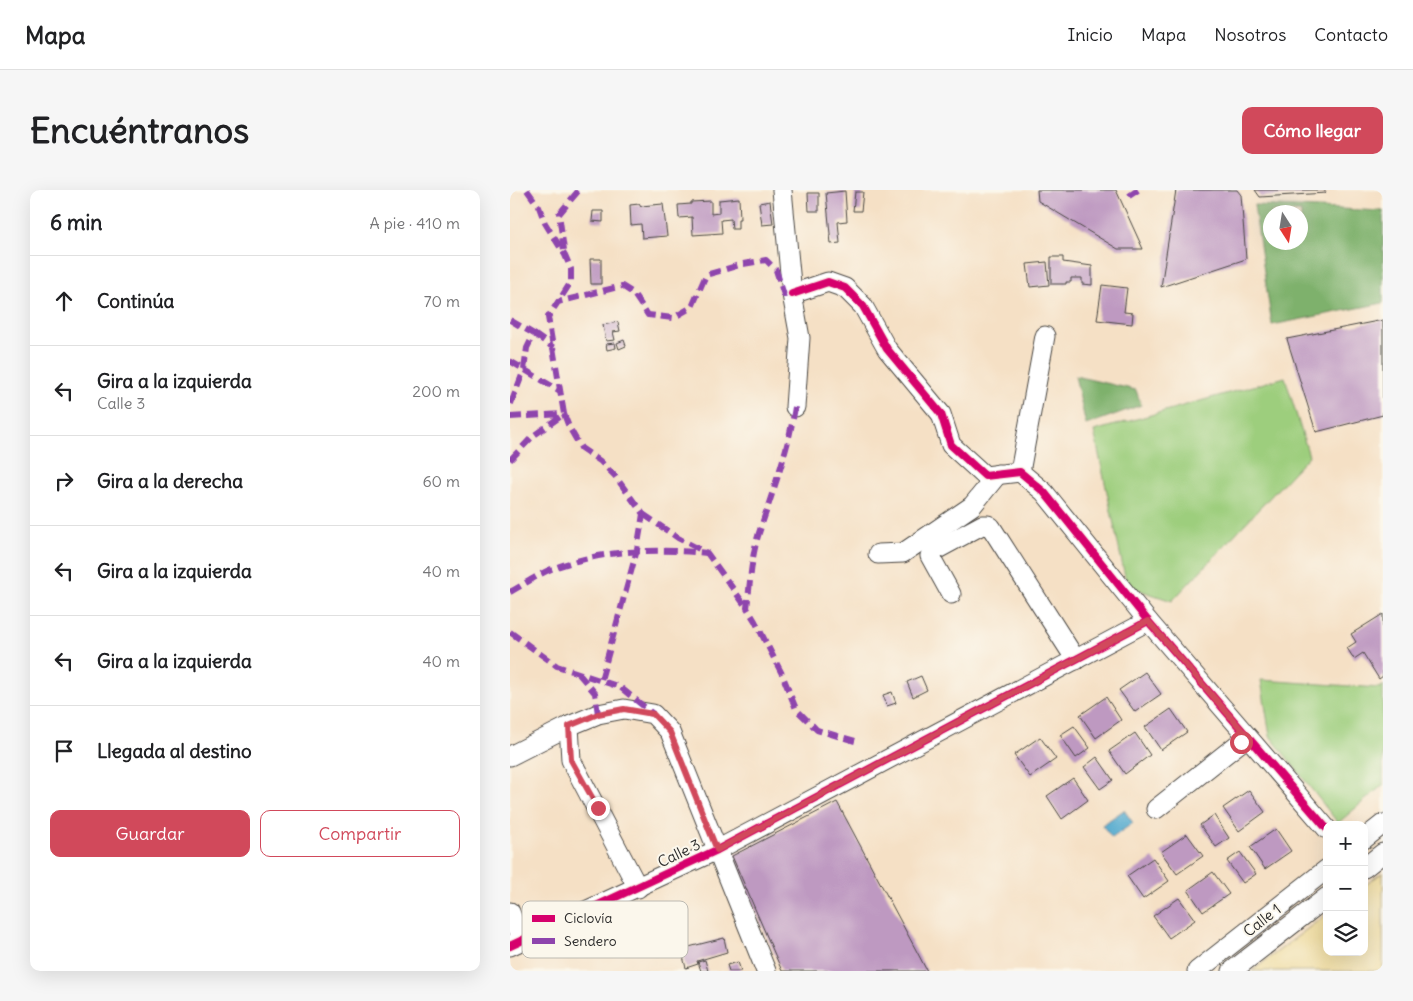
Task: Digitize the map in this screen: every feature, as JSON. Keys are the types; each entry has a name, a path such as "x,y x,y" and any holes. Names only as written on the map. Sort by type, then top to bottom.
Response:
{"street":[{"path":"782,190 792,294 800,338 795,406"},
{"path":"792,294 828,282 845,288 863,306 887,349 941,414 951,445 985,476 1020,472 1044,492 1148,621 1323,824"},
{"path":"1020,472 1045,336"},
{"path":"878,554 903,553 972,506 998,474"},
{"path":"951,594 930,556 932,552 982,525 988,525 1076,660"},
{"name":"Calle 3","path":"609,901 717,850 1148,621"},
{"path":"510,756 569,726 598,714 624,709 653,714 670,732 766,971"},
{"path":"569,726 571,760 638,888"},
{"path":"1156,809 1248,737"},
{"path":"1368,836 1383,824"},
{"path":"1367,866 1383,853"},
{"name":"Calle 1","path":"1197,971 1323,872"},
{"name":"Calle 1","path":"1232,971 1323,901"},
{"path":"510,912 516,943"}],"green space":[{"path":"1254,205 1263,205 1263,250 1308,250 1308,208 1383,211 1383,303 1272,325"},
{"path":"1075,376 1136,390 1141,405 1086,425"},
{"path":"1285,377 1309,456 1172,601 1127,586 1094,431"},
{"path":"1261,680 1380,688 1383,685 1383,785 1340,821 1336,821 1270,736"}],"sand":[{"path":"1383,872 1383,971 1252,971 1323,917 1323,956 1368,956 1368,883"}],"water":[{"path":"1124,810 1133,823 1112,838 1102,825"}],"building":[{"path":"1037,190 1116,190 1143,249 1118,249 1038,201"},
{"path":"1176,190 1237,190 1241,195 1246,259 1161,287"},
{"path":"1255,190 1324,190 1326,193 1260,197"},
{"path":"845,191 847,221 838,222 840,243 831,244 826,193"},
{"path":"855,192 863,192 861,211 853,211"},
{"path":"808,193 819,193 819,211 809,211"},
{"path":"739,198 740,219 738,219 738,229 732,229 731,219 721,220 722,233 693,235 692,217 679,218 678,205 711,201 711,214 719,213 719,200"},
{"path":"770,201 773,224 762,225 759,203"},
{"path":"639,204 641,207 663,204 667,236 642,238 641,224 631,225 630,205"},
{"path":"593,211 603,211 603,222 592,221"},
{"path":"1051,257 1063,257 1063,262 1092,266 1092,285 1082,284 1082,278 1071,278 1071,282 1066,282 1066,284 1051,284"},
{"path":"590,259 601,259 601,284 591,284"},
{"path":"1047,262 1049,285 1030,287 1027,264"},
{"path":"1102,285 1127,288 1124,312 1133,313 1132,324 1097,320"},
{"path":"1383,320 1383,415 1316,432 1287,339"},
{"path":"618,322 620,331 613,332 615,340 606,341 603,325"},
{"path":"624,340 626,346 619,349 617,343"},
{"path":"615,343 616,348 607,350 606,344"},
{"path":"1383,614 1383,676 1379,679 1363,653 1354,659 1347,648 1356,642 1351,634"},
{"path":"1145,672 1161,694 1135,712 1119,690"},
{"path":"921,676 927,690 913,697 907,682"},
{"path":"892,692 896,703 887,706 883,695"},
{"path":"1106,697 1121,720 1096,738 1080,715"},
{"path":"1171,709 1187,732 1161,750 1145,727"},
{"path":"1074,726 1090,748 1076,758 1060,735"},
{"path":"1135,733 1150,755 1125,774 1109,751"},
{"path":"1040,737 1056,759 1030,777 1014,755"},
{"path":"1097,757 1113,780 1100,789 1084,767"},
{"path":"1073,778 1088,800 1062,819 1047,796"},
{"path":"1249,790 1265,812 1239,831 1223,808"},
{"path":"837,802 927,971 782,971 732,856"},
{"path":"1214,815 1229,838 1216,847 1200,825"},
{"path":"1276,829 1291,851 1265,869 1250,847"},
{"path":"1187,834 1203,856 1177,874 1161,852"},
{"path":"1240,852 1256,874 1243,883 1227,861"},
{"path":"1153,858 1169,881 1143,899 1127,876"},
{"path":"1213,872 1229,894 1203,912 1188,890"},
{"path":"1179,898 1195,920 1169,938 1153,916"},
{"path":"724,938 727,952 697,961 698,964 686,968 683,958 688,958 688,947"},
{"path":"705,960 708,971 701,971 698,962"},
{"path":"738,962 741,971 729,971 727,965"}],"marked path":[{"path":"527,190 539,207 545,223 565,255 571,269 571,282 558,302"},
{"path":"564,250 559,214 579,190"},
{"path":"1129,196 1138,190"},
{"path":"510,460 533,436 564,414 548,317 558,302 622,286 633,293 648,315 673,318 692,307 706,275 743,264 766,260 776,270 784,295 792,294"},
{"path":"510,320 534,334 527,348 524,370 510,406"},
{"path":"534,334 554,348"},
{"path":"510,361 560,391"},
{"path":"795,407 784,456 758,536 752,563 747,608 782,674 796,709 817,730 855,741"},
{"path":"510,417 564,414 581,448 600,461 615,476 643,514 637,550 601,680"},
{"path":"643,514 678,538 707,553 747,608"},
{"path":"510,592 548,570 592,557 648,551 707,553"},
{"path":"510,632 557,666 620,687 653,714"},
{"path":"578,673 595,693 598,714"}],"cycle path":[{"path":"792,294 828,282 845,288 863,306 887,349 941,414 951,445 985,476 1020,472 1044,492 1148,621 1323,824"},
{"path":"607,901 717,850 1148,621"},
{"path":"510,946 522,940"}],"route":[{"path":"598,808 571,760 569,726 598,714 624,709 653,714 670,732 717,850 1148,621 1248,737 1241,742"}]}
